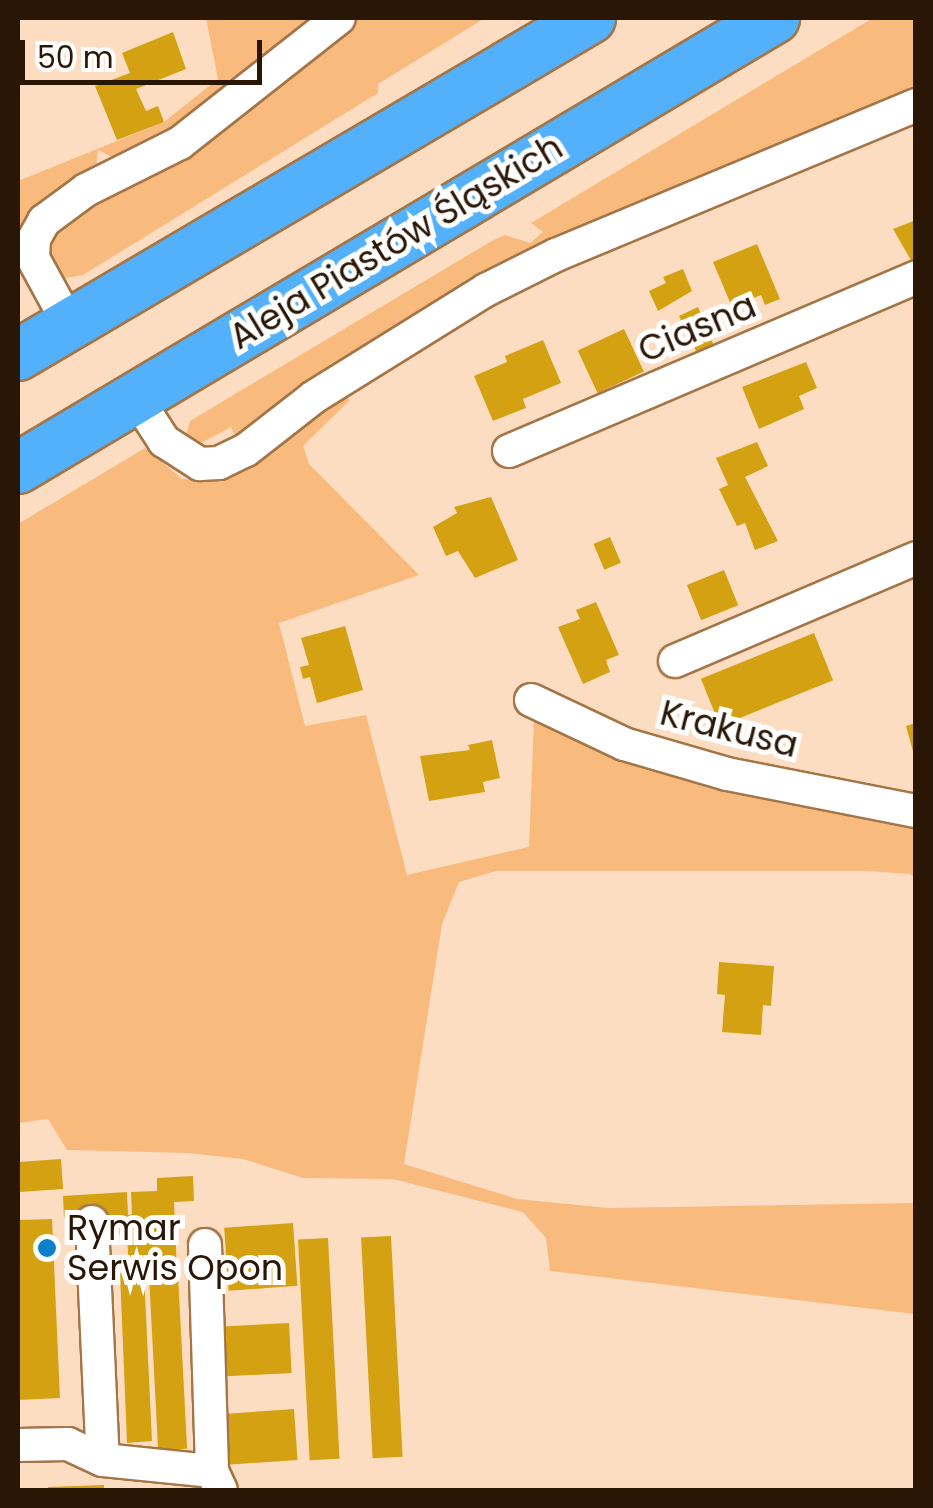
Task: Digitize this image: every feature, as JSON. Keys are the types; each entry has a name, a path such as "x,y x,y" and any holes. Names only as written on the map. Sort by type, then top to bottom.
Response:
{"highway":[{"path":"18,355 590,18"},
{"name":"Aleja Piastów Śląskich","path":"18,468 774,18"}],"street":[{"path":"70,326 33,258 34,239 44,221 86,190 180,142 339,18"},
{"path":"135,396 164,441 200,464 218,463 246,450 314,396 486,290 556,254 916,105"},
{"name":"Ciasna","path":"508,451 916,277"},
{"path":"674,661 916,558"},
{"name":"Krakusa","path":"531,700 624,744 727,774 916,811"},
{"path":"92,1222 103,1460"},
{"path":"18,1445 68,1444 103,1460 216,1481 205,1244"}],"shaded area":[{"path":"206,18 324,18 195,117 124,156 114,158 98,150 96,168 25,223 18,239 18,181 164,122 218,79"},
{"path":"354,18 485,18 378,84 378,93 83,275 56,280 42,244 62,224"},
{"path":"873,18 915,18 915,97 772,154 237,440 231,427 203,442 192,442 186,436 190,421 490,242 505,235 530,243 543,232 531,223"},
{"path":"341,394 350,400 303,446 309,464 419,575 279,623 305,726 366,715 407,875 529,847 534,720 611,752 915,823 915,878 910,874 868,871 496,871 459,882 442,924 404,1164 517,1199 608,1208 915,1203 915,1314 550,1271 546,1238 523,1212 393,1179 303,1178 243,1159 188,1153 67,1150 48,1119 18,1123 18,524 145,448 182,479 222,481"}],"building":[{"path":"173,32 186,69 136,89 146,111 158,106 164,122 117,140 95,86 130,73 122,53"},
{"path":"916,220 916,269 893,229"},
{"path":"757,244 780,299 765,305 761,295 732,307 713,262"},
{"path":"683,269 692,291 658,311 649,291 666,283 663,277"},
{"path":"698,307 718,356 702,363 679,316"},
{"path":"624,329 644,372 598,393 578,351"},
{"path":"543,340 561,383 523,399 526,408 493,421 474,376 507,362 505,356"},
{"path":"806,362 817,388 799,396 804,409 759,429 742,387"},
{"path":"757,442 768,466 745,477 778,541 755,550 745,523 737,526 719,489 728,485 716,458"},
{"path":"491,497 518,560 475,578 458,551 446,556 433,527 457,513 454,507"},
{"path":"610,537 621,563 604,570 593,544"},
{"path":"724,570 738,605 701,620 687,585"},
{"path":"596,602 619,655 606,660 610,672 583,684 558,627 580,619 576,610"},
{"path":"345,626 363,690 317,703 310,677 303,679 300,667 309,665 301,638"},
{"path":"814,633 833,680 720,726 701,679"},
{"path":"916,723 916,755 914,755 906,726"},
{"path":"492,740 500,778 483,782 485,792 429,801 420,756 470,750 468,745"},
{"path":"719,962 774,966 771,1006 763,1005 761,1035 722,1032 725,995 717,994"},
{"path":"61,1159 63,1189 20,1192 18,1162"},
{"path":"193,1176 194,1201 174,1202 177,1271 144,1273 152,1441 127,1443 120,1273 129,1274 127,1234 118,1234 117,1215 64,1218 63,1196 127,1192 128,1215 132,1214 131,1192 157,1191 157,1178"},
{"path":"52,1219 60,1398 18,1400 18,1220"},
{"path":"293,1223 297,1286 229,1291 224,1228"},
{"path":"391,1236 403,1457 373,1458 361,1238"},
{"path":"328,1238 340,1459 310,1460 298,1240"},
{"path":"178,1275 187,1449 158,1450 149,1277"},
{"path":"289,1323 292,1373 222,1377 219,1327"},
{"path":"294,1409 298,1460 227,1465 223,1414"},
{"path":"104,1485 104,1490 48,1490 48,1487"}],"place":[{"name":"Rymar Serwis Opon","path":"47,1248"}]}
